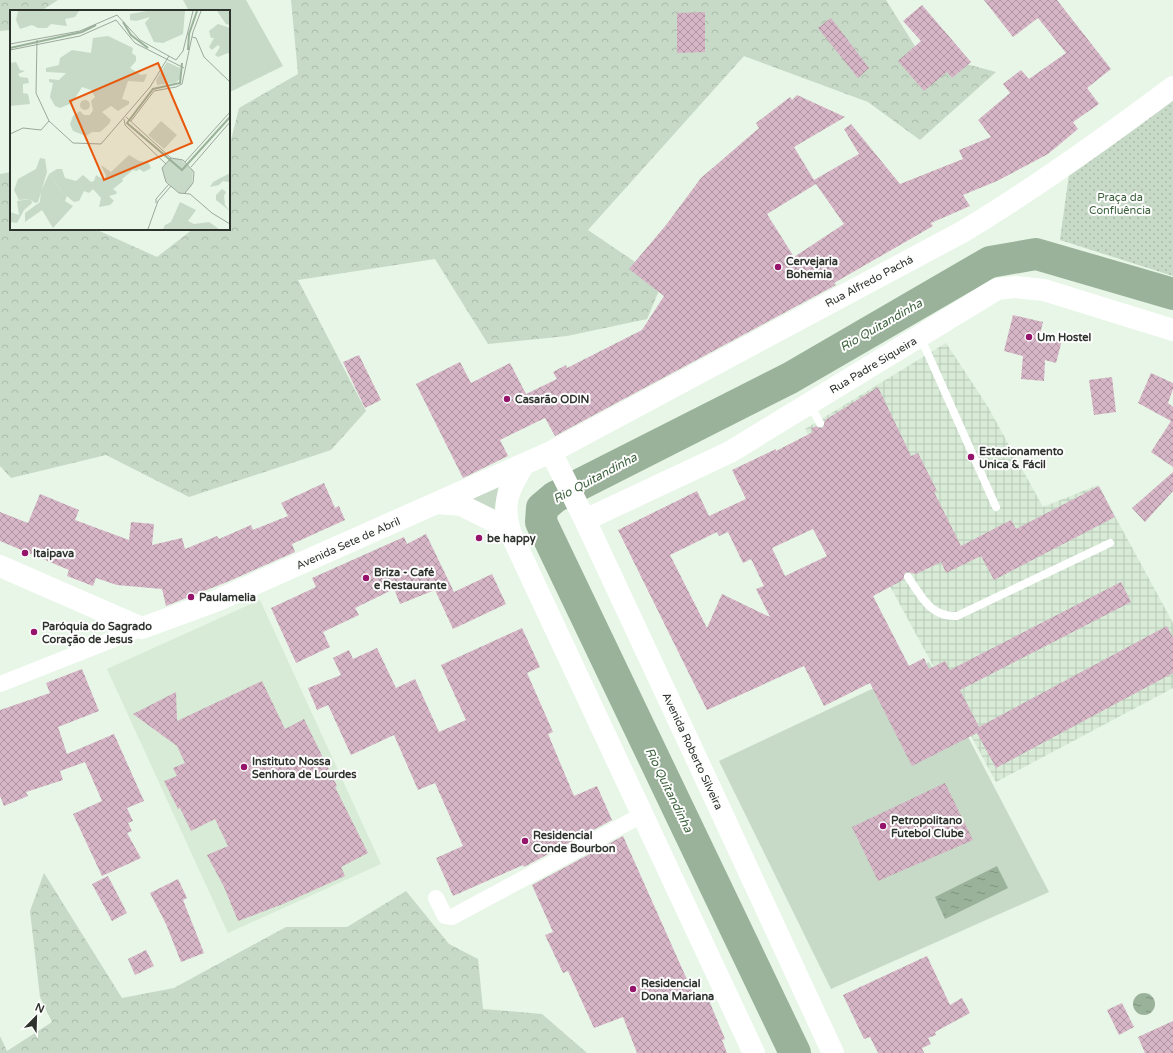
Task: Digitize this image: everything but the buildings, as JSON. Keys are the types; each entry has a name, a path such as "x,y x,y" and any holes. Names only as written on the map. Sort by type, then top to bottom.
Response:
{"main road":[{"name":"Rua Alfredo Pachá","path":"554,460 970,227 1060,170 1173,87"},
{"name":"Rua Padre Siqueira","path":"583,517 730,452 997,289 1015,287 1044,290 1173,330"},
{"name":"Avenida Sete de Abril","path":"142,628 216,601 524,464 554,460"},
{"name":"Avenida Roberto Silveira","path":"554,460 583,517 833,1053"},
{"path":"524,464 513,482 507,501 505,517 510,534 754,1053"},
{"path":"437,503 461,505 493,521 510,534"},
{"path":"0,566 142,628"}],"street":[{"path":"0,684 142,628"},
{"path":"436,898 445,916 452,917 642,815"}],"lane":[{"path":"920,336 996,507"},
{"path":"809,404 820,423"},
{"path":"908,577 925,602 934,612 946,617 957,616 1110,542"}],"shaded area":[{"path":"946,343 988,407 1043,507 1098,485 1173,623 1173,688 996,782 805,429"},
{"name":"Instituto Nossa Senhora de Lourdes","path":"260,600 381,864 228,933 107,669"}],"green space":[{"path":"0,0 58,0 43,10 10,10 10,30 0,31"},
{"path":"183,0 246,0 283,66 230,92 230,10 188,10"},
{"path":"291,0 886,0 918,51 996,72 920,140 868,102 744,56 588,230 663,281 647,319 567,336 488,344 435,259 298,280 366,411 331,450 189,497 106,455 11,478 0,466 0,174 10,172 10,230 97,230 157,257 192,230 230,230 230,144 239,108 298,74"},
{"name":"Praça da Confluência","path":"1173,99 1173,276 1060,240 1069,174"},
{"path":"499,483 494,512 464,498"},
{"name":"Petropolitano Futebol Clube","path":"929,662 1049,892 831,989 719,761"},
{"path":"44,873 122,998 174,988 286,927 347,927 406,891 449,944 478,959 483,1009 542,1014 587,1053 0,1053 0,1036 7,1051 52,1022 40,997 30,911"}],"water":[{"path":"997,866 1008,888 945,919 935,897"},
{"path":"1144,993 1152,996 1155,1004 1152,1012 1144,1015 1136,1012 1133,1004 1136,996"}],"waterway":[{"name":"Rio Quitandinha","path":"795,1053 541,522 542,508 555,497 790,378 990,262 1036,254 1173,294"}],"place":[{"name":"Cervejaria Bohemia","path":"778,267"},
{"name":"Um Hostel","path":"1029,337"},
{"name":"Casarão ODIN","path":"507,399"},
{"name":"Estacionamento Unica & Fácil","path":"971,457"},
{"name":"be happy","path":"479,538"},
{"name":"Itaipava","path":"25,553"},
{"name":"Briza - Café e Restaurante","path":"366,578"},
{"name":"Paulamelia","path":"191,597"},
{"name":"Paróquia do Sagrado Coração de Jesus","path":"34,632"},
{"name":"Instituto Nossa Senhora de Lourdes","path":"244,767"},
{"name":"Petropolitano Futebol Clube","path":"883,826"},
{"name":"Residencial Conde Bourbon","path":"525,841"},
{"name":"Residencial Dona Mariana","path":"633,989"}]}
